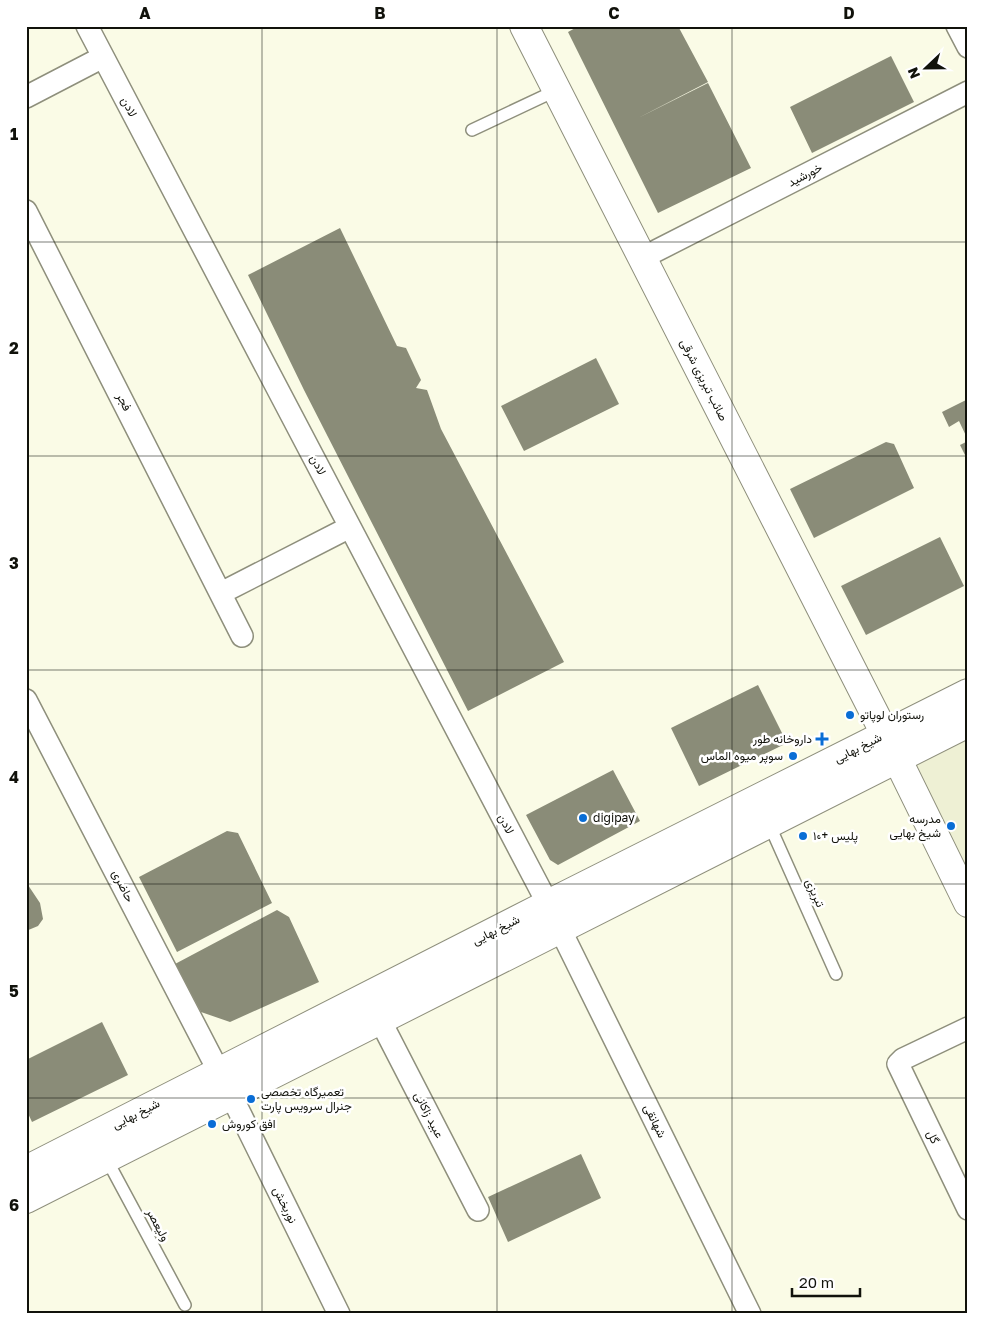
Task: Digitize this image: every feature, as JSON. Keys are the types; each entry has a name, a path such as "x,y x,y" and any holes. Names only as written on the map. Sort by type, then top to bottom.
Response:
{"main road":[{"name":"صائب تبریزی شرقی","path":"524,26 885,734 968,903"},
{"name":"شیخ بهایی","path":"26,1198 106,1158 225,1084 548,904 968,693"},
{"name":"شیخ بهایی","path":"26,1170 225,1084 380,1020 968,723"}],"street":[{"name":"لادن","path":"87,26 548,904"},
{"path":"957,26 968,47"},
{"path":"26,97 103,57"},
{"name":"خورشید","path":"642,258 968,92"},
{"name":"فجر","path":"26,211 242,636"},
{"path":"221,593 350,527"},
{"name":"حاضری","path":"26,700 225,1084"},
{"name":"شهانقی","path":"560,929 750,1314"},
{"name":"عبید زاکانی","path":"380,1020 478,1210"},
{"name":"گل","path":"968,1028 903,1059 898,1064 968,1209"},
{"name":"نوربخش","path":"225,1084 339,1314"}],"lane":[{"path":"472,130 556,90"},
{"name":"تبریزی","path":"769,824 836,974"},
{"name":"ولیعصر","path":"106,1158 185,1305"}],"shaded area":[{"name":"مدرسه شیخ بهایی","path":"968,727 968,892 902,760"}],"building":[{"path":"579,26 678,26 708,82 638,118 708,83 751,168 658,213 568,32"},
{"path":"891,56 914,102 812,153 790,107"},
{"path":"340,228 397,346 406,348 421,380 416,388 427,390 441,429 564,662 468,711 304,390 248,275"},
{"path":"596,358 619,404 524,451 501,406"},
{"path":"968,399 968,440 959,421 949,427 942,412"},
{"path":"968,441 968,461 960,445"},
{"path":"886,442 894,444 914,488 814,538 790,489"},
{"path":"940,537 964,586 866,635 841,586"},
{"path":"758,685 787,743 699,786 671,728"},
{"name":"digipay","path":"613,770 640,821 558,865 550,860 526,815"},
{"path":"227,831 238,833 272,903 177,952 139,877"},
{"path":"28,885 40,903 43,919 38,926 26,931 26,886"},
{"path":"277,910 289,917 319,982 230,1022 201,1012 175,964"},
{"path":"102,1022 128,1075 32,1122 26,1109 26,1060"},
{"path":"581,1154 601,1198 508,1242 488,1197"}],"place":[{"name":"رستوران لوپاتو","path":"850,715"},
{"name":"داروخانه طور","path":"822,739"},
{"name":"سوپر میوه الماس","path":"793,756"},
{"name":"digipay","path":"583,818"},
{"name":"مدرسه شیخ بهایی","path":"951,826"},
{"name":"پلیس +۱۰","path":"803,836"},
{"name":"تعمیرگاه تخصصی جنرال سرویس پارت","path":"251,1099"},
{"name":"افق کوروش","path":"212,1124"}]}
